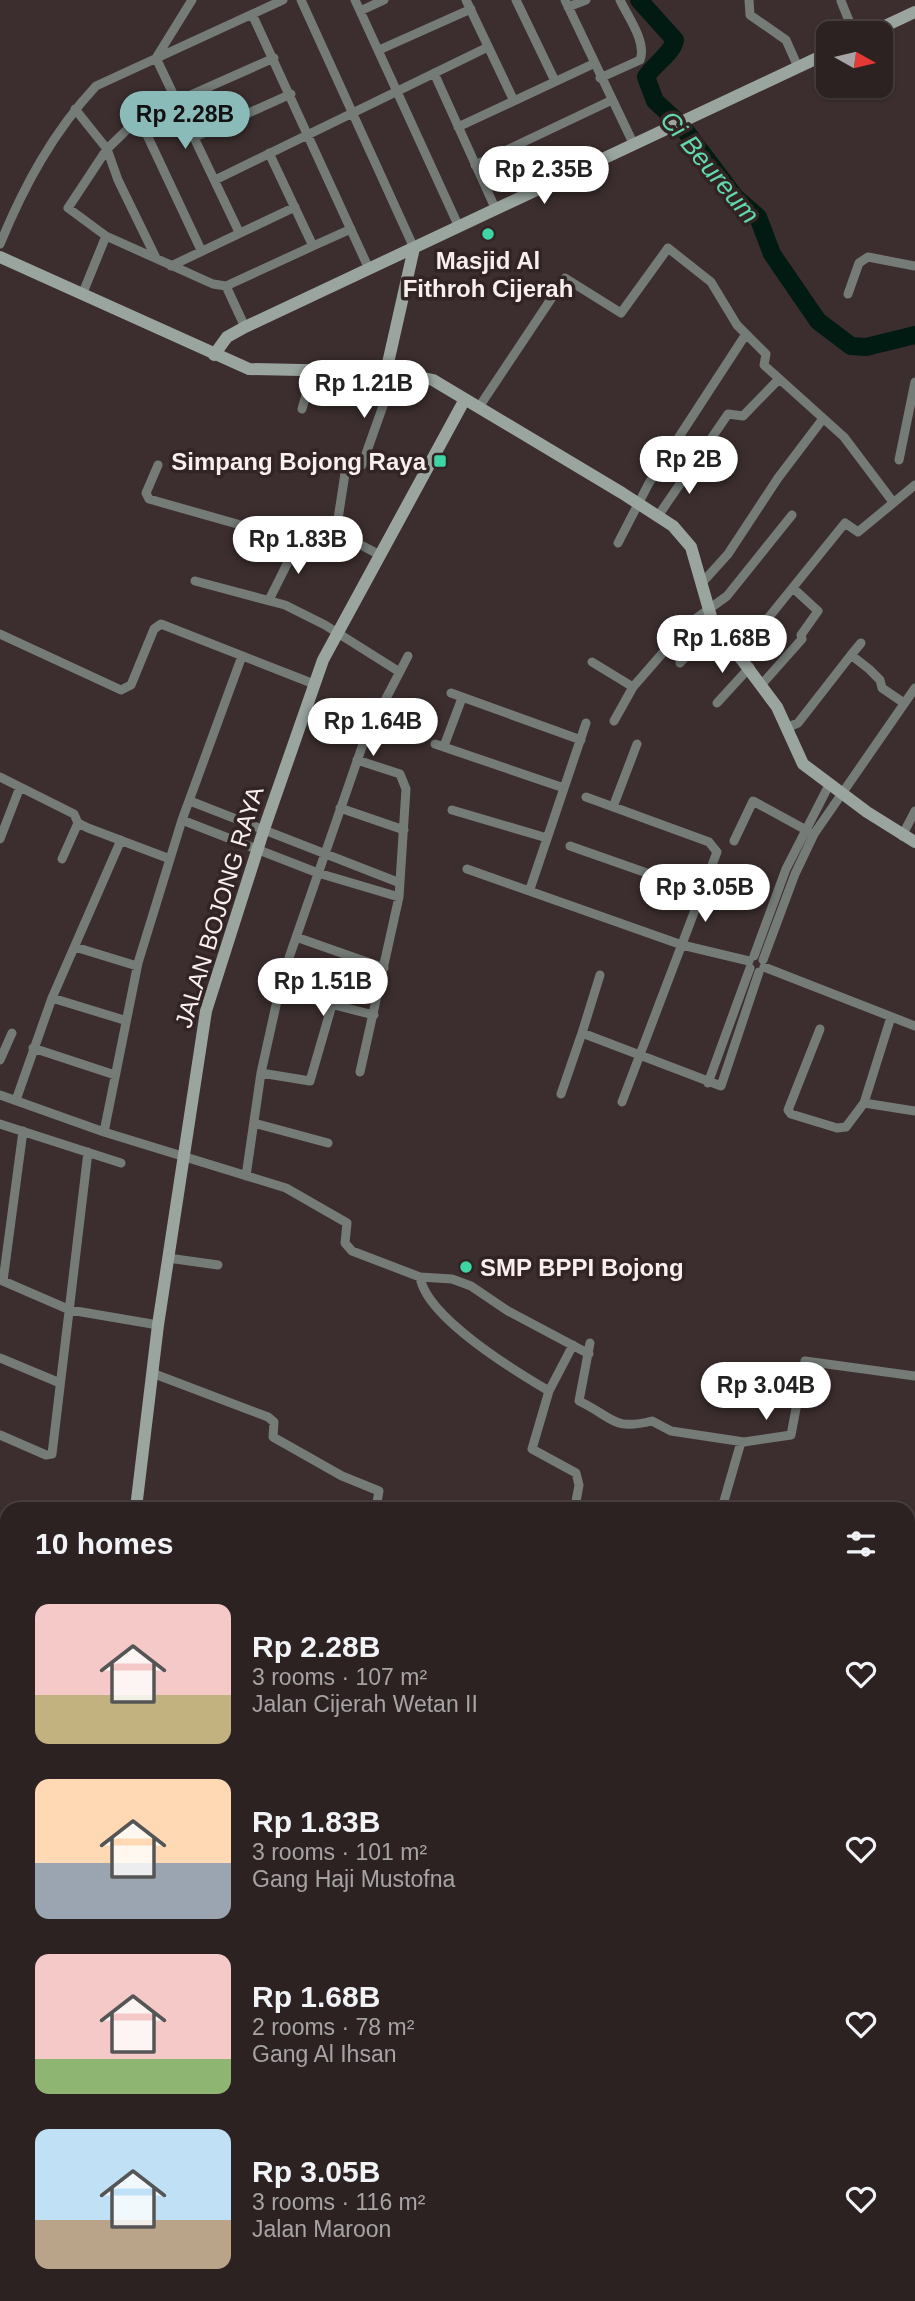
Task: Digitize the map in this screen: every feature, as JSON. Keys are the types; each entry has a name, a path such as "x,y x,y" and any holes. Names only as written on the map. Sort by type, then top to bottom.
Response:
{"main road":[{"path":"893,22 915,12"},
{"path":"214,355 227,337 245,327 816,59"},
{"path":"390,372 414,248"},
{"path":"0,257 249,369 390,372 433,380 658,516 673,526 691,547 707,610 777,707 803,765 902,836 915,842"},
{"name":"JALAN BOJONG RAYA","path":"137,1502 168,1258 206,1011 264,829 314,684 336,631 465,399"}],"street":[{"path":"156,58 192,0"},
{"path":"0,244 36,164 75,109 102,81 283,0"},
{"path":"301,0 414,248"},
{"path":"355,0 459,227"},
{"path":"360,11 384,0"},
{"path":"516,0 555,81"},
{"path":"586,0 567,4 610,101 634,145"},
{"path":"600,78 639,60 642,56 640,41 620,0"},
{"path":"749,0 750,15 786,40 798,67"},
{"path":"841,1 849,21"},
{"path":"379,50 469,5 514,101"},
{"path":"253,14 369,269"},
{"path":"215,180 488,47"},
{"path":"156,58 239,232"},
{"path":"274,58 139,118 107,149 68,208 107,236 213,284 226,286 351,229"},
{"path":"458,127 593,64"},
{"path":"434,73 496,209"},
{"path":"195,137 291,94"},
{"path":"475,165 610,101"},
{"path":"75,109 107,149 118,180 156,258"},
{"path":"139,118 201,250"},
{"path":"270,153 313,246"},
{"path":"171,266 295,207"},
{"path":"82,295 107,236"},
{"path":"478,407 566,278 621,313 668,248 711,282 746,334 767,354 764,365 844,437 893,502"},
{"path":"848,294 859,263 868,257 915,266"},
{"path":"226,286 245,327"},
{"path":"618,543 649,483 746,334"},
{"path":"302,409 313,371"},
{"path":"335,532 346,467 362,465 390,372"},
{"path":"658,516 728,414 743,416 779,379"},
{"path":"899,460 915,382"},
{"path":"701,584 728,554 778,478 822,419"},
{"path":"158,465 146,492 149,499 258,530 300,538 335,532 380,555"},
{"path":"739,654 845,523 858,533 915,485"},
{"path":"614,721 633,687 687,625 727,596 792,515"},
{"path":"269,600 300,538"},
{"path":"195,581 269,600 336,631 398,671"},
{"path":"762,684 802,639 801,635 818,611 793,588"},
{"path":"0,634 121,690 131,685 157,625 161,624 314,684"},
{"path":"680,663 715,624"},
{"path":"786,728 798,723 861,643"},
{"path":"851,655 875,675 882,688 915,708"},
{"path":"104,1132 124,1020 137,966 183,820 242,656"},
{"path":"246,1176 261,1073 279,991 357,760 398,671 408,656"},
{"path":"592,662 633,687"},
{"path":"718,703 750,667"},
{"path":"708,1083 794,874 814,834 915,688"},
{"path":"451,694 580,740"},
{"path":"462,698 440,745 564,788"},
{"path":"530,889 586,723"},
{"path":"613,807 637,744"},
{"path":"357,760 404,778 404,830 398,897 360,1072"},
{"path":"0,777 74,814 78,823 170,859"},
{"path":"582,1033 721,1086 786,869 829,785"},
{"path":"0,839 20,787"},
{"path":"586,797 715,846 717,852 622,1102"},
{"path":"190,801 400,883"},
{"path":"734,841 753,801 814,834"},
{"path":"340,808 404,830"},
{"path":"452,810 547,838"},
{"path":"902,836 915,811"},
{"path":"183,820 318,873 398,897"},
{"path":"62,859 78,823"},
{"path":"16,1100 52,998 121,840"},
{"path":"570,846 701,892"},
{"path":"467,869 530,889 682,945 757,964 915,1026"},
{"path":"296,937 384,968"},
{"path":"75,947 137,966"},
{"path":"561,1094 600,975"},
{"path":"279,991 374,1015"},
{"path":"52,998 124,1020"},
{"path":"261,1073 310,1081 332,1005"},
{"path":"820,1029 788,1110 791,1114 837,1128 846,1127 854,1120 864,1102 891,1017"},
{"path":"0,1060 12,1032"},
{"path":"722,1047 733,1051"},
{"path":"33,1048 115,1075"},
{"path":"0,1095 104,1132 292,1190 346,1223 345,1242 352,1251 420,1277 452,1279 471,1286 508,1311 589,1354"},
{"path":"864,1102 915,1111"},
{"path":"254,1123 328,1143"},
{"path":"0,1124 121,1163"},
{"path":"23,1131 2,1280 70,1310 159,1325"},
{"path":"0,1435 51,1455 89,1152"},
{"path":"168,1258 218,1265"},
{"path":"420,1277 426,1294 488,1355 549,1391"},
{"path":"590,1343 579,1401 601,1412 610,1421 634,1426 652,1421 671,1431 741,1442 791,1435 805,1360 915,1376"},
{"path":"573,1345 549,1391 532,1449 576,1473 579,1485 576,1502"},
{"path":"0,1358 60,1383"},
{"path":"152,1373 268,1418 274,1422 273,1437 342,1476 379,1491 377,1502"},
{"path":"724,1502 741,1442"}],"waterway":[{"name":"Ci Beureum","path":"639,0 675,40 670,50 646,77 655,101 681,125 735,197 758,217 772,254 818,321 851,346 866,347 915,335"}],"place":[{"name":"Masjid Al Fithroh Cijerah","path":"488,234"},
{"name":"Simpang Bojong Raya","path":"440,461"},
{"name":"SMP BPPI Bojong","path":"466,1267"}]}
